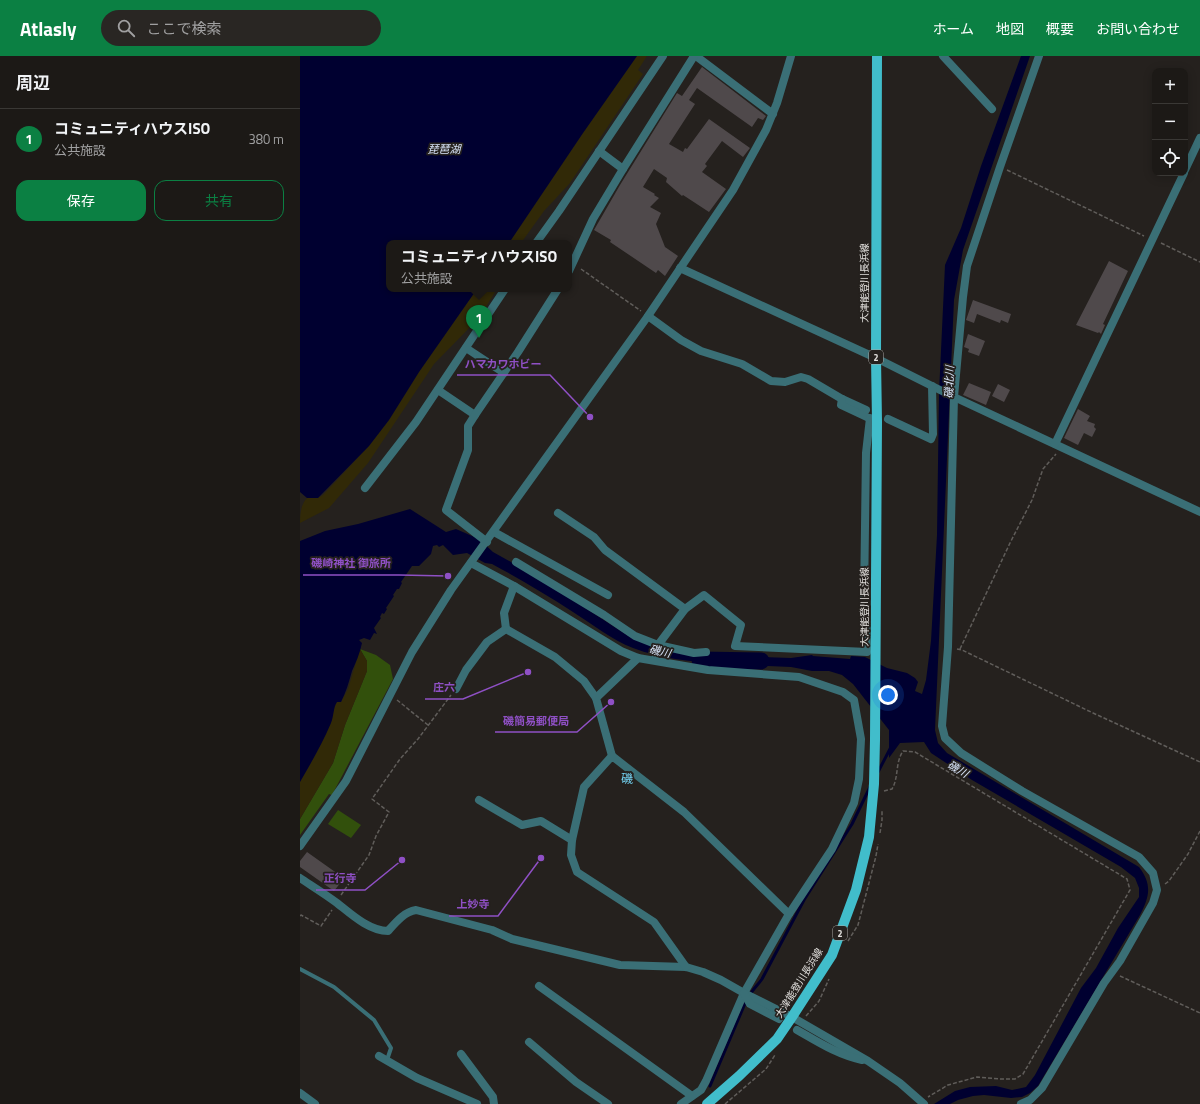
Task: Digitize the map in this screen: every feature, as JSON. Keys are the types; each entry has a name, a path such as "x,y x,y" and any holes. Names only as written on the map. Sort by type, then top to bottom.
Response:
{"main road":[{"name":"大津能登川長浜線","path":"707,1104 739,1076 776,1039 832,955 856,890 869,837 874,790 876,658 874,420 876,358 877,56"}],"street":[{"path":"538,240 663,56"},
{"path":"572,265 593,219 622,168 695,56 773,114"},
{"path":"300,846 346,781 412,652 430,622 648,316 733,190 754,153 773,114 791,56"},
{"path":"944,56 992,109"},
{"path":"1021,1104 1030,1100 1042,1088 1111,972 1120,961 1153,903 1157,890 1153,873 1139,857 1022,791 961,753 945,738 942,726 948,647 952,396 963,297 968,266 1000,167 1039,56"},
{"path":"1188,164 1200,138"},
{"path":"599,151 622,168"},
{"path":"1058,446 1152,239 1183,176"},
{"path":"680,268 876,358 952,396 1200,512"},
{"path":"365,488 416,422 503,292"},
{"path":"485,544 446,510 468,450 468,426 556,292"},
{"path":"648,316 688,344 742,364 771,381 785,382 801,377 808,379 842,399 866,410"},
{"path":"466,348 504,372"},
{"path":"888,419 931,438 933,434 933,386"},
{"path":"438,390 475,415"},
{"path":"655,659 658,646 684,609 704,595 741,625 735,646 867,652 864,600 866,453 874,420 842,405 842,399"},
{"path":"558,513 594,537 605,550 684,609"},
{"path":"494,532 608,595"},
{"path":"516,562 604,615 635,636 658,646 694,653 706,652"},
{"path":"471,563 514,586 621,651 638,658 655,659 708,670 799,676 843,692 854,700 861,739 859,779 854,803 832,850 789,914 744,993 701,1090 681,1104"},
{"path":"506,629 504,613 514,586"},
{"path":"456,689 466,670 487,642 506,629"},
{"path":"506,629 556,657 584,681 596,698 612,756 684,812 789,914"},
{"path":"596,698 638,658"},
{"path":"861,739 875,740"},
{"path":"612,756 584,787 572,840 571,855 577,872 654,922 686,967"},
{"path":"480,800 522,825 541,821 572,840"},
{"path":"300,878 372,928 381,931 388,931 405,913 416,910 492,930 512,939 620,964 686,967 721,980 792,1017 868,1061 900,1083 922,1103"},
{"path":"539,986 692,1096"},
{"path":"744,993 750,1004 779,1019"},
{"path":"797,1030 850,1058 868,1061"},
{"path":"529,1042 576,1082 608,1104"},
{"path":"461,1054 493,1097 494,1104"},
{"path":"379,1056 417,1078 477,1104"},
{"path":"300,1093 315,1104"}],"lane":[{"path":"300,969 334,986 374,1020 391,1048 387,1060"}],"path":[{"path":"1000,167 1200,262"},
{"path":"572,268 648,316"},
{"path":"960,649 1032,500 1043,469 1058,446"},
{"path":"948,647 960,649 1200,762"},
{"path":"300,916 301,915 321,926 369,855 376,836 388,812 372,799 400,759 418,739 456,689"},
{"path":"390,695 428,725"},
{"path":"874,790 886,791 892,788 896,782 896,771 899,757 903,751 915,752 1127,879 1130,885 1130,890 1023,1074 1015,1079 977,1077 948,1085 922,1103"},
{"path":"1157,890 1169,881 1188,854 1200,831"},
{"path":"1111,972 1200,1013"}],"green space":[{"path":"360,649 376,655 390,665 393,679 332,795 329,794 300,835 300,819 333,763 345,725 367,671 367,661"},
{"path":"338,810 361,825 351,838 328,824"}],"sand":[{"path":"637,56 647,56 638,70 643,74 570,183 544,211 523,240 511,240"},
{"path":"475,292 495,292 479,318 434,364 368,463 329,508 300,523 301,509 305,500 307,498 318,498 323,495 369,446 389,420 419,372"},
{"path":"360,649 367,661 367,671 345,725 333,763 300,819 300,782 317,752 331,722 334,707 337,702 341,702 348,689"}],"water":[{"name":"琵琶湖","path":"300,56 637,56 511,240 386,240 386,292 475,292 419,372 389,420 369,446 318,498 307,498 300,492"},
{"name":"磯北川","path":"1021,56 1030,56 963,250 954,300 935,730 938,743 947,753 1139,867 1148,885 1148,896 1140,915 1038,1086 1030,1093 1022,1097 1011,1098 984,1095 973,1096 950,1104 934,1104 955,1091 970,1087 996,1086 1012,1090 1026,1087 1035,1075 1081,988 1096,968 1118,928 1139,897 1139,888 1135,878 1121,867 972,780 931,753 924,742 900,743 889,758 889,730 853,684 842,675 829,671 812,671 791,667 748,665 748,663 739,663 739,656 791,658 812,655 850,659 851,656 865,657 887,668 907,673 915,678 918,682 915,691 922,694 926,680 931,641 937,535 939,393 945,265 961,228 981,166"},
{"path":"410,509 446,532 456,529 479,539 493,552 536,576 630,637 699,655 723,655 722,663 699,662 654,655 625,645 543,593 492,564 485,563 467,553 453,555 443,545 439,547 437,545 433,546 431,554 419,566 412,566 401,582 402,583 399,589 397,589 393,595 394,596 386,608 387,609 384,614 382,613 381,618 374,628 377,634 374,633 370,640 364,638 359,640 362,643 349,683 341,702 337,702 336,704 328,731 300,782 300,541 325,531 358,524"}],"building":[{"path":"702,67 766,116 763,120 758,118 752,127 697,88 689,100 695,104 669,144 683,152 685,148 687,149 709,119 750,148 743,157 722,141 705,164 707,166 702,172 726,189 709,212 683,195 682,196 666,182 667,178 654,169 643,187 659,198 650,207 661,213 656,224 665,247 678,256 665,276 658,270 656,273 610,242 611,240 594,230 677,93 682,96"},
{"path":"1109,261 1128,271 1103,324 1105,325 1101,334 1099,332 1098,333 1076,325"},
{"path":"973,300 1011,314 1008,323 1001,320 1000,323 977,314 974,323 966,320"},
{"path":"968,334 985,341 979,356 968,352 969,349 964,347"},
{"path":"969,383 991,392 986,405 963,395"},
{"path":"998,384 1010,390 1004,402 992,396"},
{"path":"1078,409 1090,416 1087,421 1095,424 1094,427 1096,429 1092,437 1084,433 1078,445 1064,438"},
{"path":"307,852 338,874 339,873 345,877 334,891 300,867 300,861"}],"waterway":[{"name":"磯川","path":"700,660 761,661"},
{"path":"878,772 891,747"},
{"path":"750,995 762,979 804,900 852,824 870,787"},
{"path":"710,1086 746,1001"}],"place":[{"name":"コミュニティハウスISO","path":"479,338"},
{"name":"ハマカワホビー","path":"590,417"},
{"name":"磯崎神社 御旅所","path":"448,576"},
{"name":"庄六","path":"528,672"},
{"name":"磯簡易郵便局","path":"611,702"},
{"name":"上妙寺","path":"541,858"},
{"name":"正行寺","path":"402,860"}],"district":[{"name":"磯","path":"627,778"}]}
